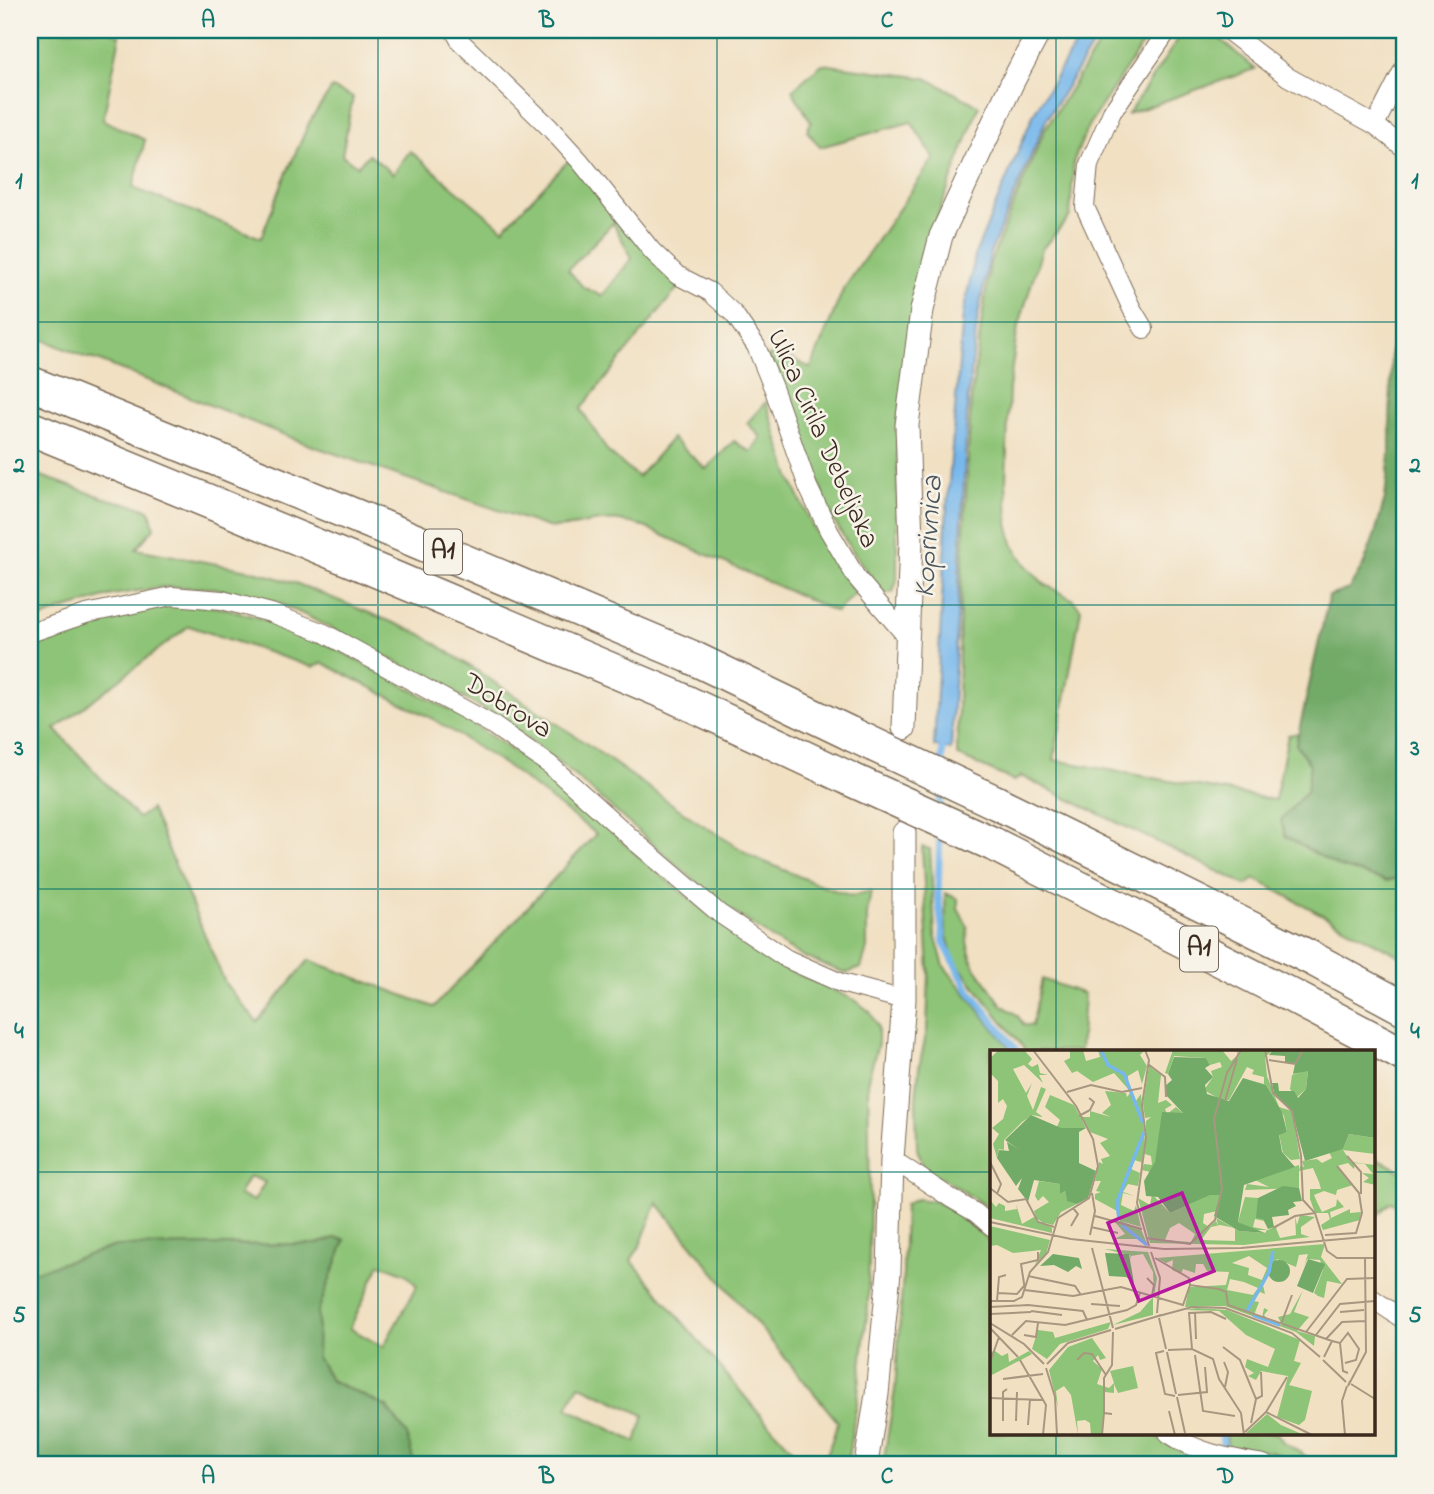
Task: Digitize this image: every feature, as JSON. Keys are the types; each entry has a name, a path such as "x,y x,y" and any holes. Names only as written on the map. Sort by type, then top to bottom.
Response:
{"highway":[{"name":"A1","path":"30,383 689,656 995,802 1313,959 1404,1008"},
{"name":"A1","path":"30,428 671,695 993,844 1404,1055"}],"street":[{"name":"Ulica Cirila Debeljaka","path":"454,30 460,41 549,127 580,161 652,251 677,275 710,292 734,314 755,346 775,390 808,487 829,531 856,577 906,636"},
{"path":"904,728 911,541 907,425 922,310 941,236 1012,83 1040,30"},
{"path":"1144,330 1086,207 1086,196 1089,164 1111,112 1168,30"},
{"path":"1227,30 1288,77 1375,125 1404,148"},
{"path":"1375,125 1404,68"},
{"name":"Dobrova","path":"30,633 86,614 172,596 222,600 271,613 324,633 491,724 550,765 720,914 787,959 841,983 904,1000"},
{"path":"866,1464 877,1394 890,1272 892,1159 904,1000 904,833"},
{"path":"892,1159 976,1213 990,1225"},
{"path":"1374,1300 1404,1320"},
{"path":"1170,1434 1183,1443 1214,1455 1264,1464"}],"green space":[{"path":"30,30 107,30 120,36 103,120 145,140 133,188 261,238 310,121 332,88 353,97 342,155 357,166 369,154 393,174 410,151 503,229 569,160 680,285 581,409 608,452 638,477 672,438 706,469 734,441 751,452 761,437 747,423 766,402 791,480 815,531 855,593 836,612 642,526 608,520 547,527 307,444 30,334","holes":["613,223 632,258 602,296 583,287 568,270"]},
{"path":"1108,30 1152,30 1088,126 1074,160 1070,216 1042,249 1017,332 1009,388 1006,481 1008,524 1013,544 1025,564 1044,584 1072,599 1081,609 1054,760 1275,800 1288,735 1298,733 1296,744 1310,765 1307,791 1281,820 1285,836 1338,866 1386,881 1404,877 1404,958 1255,879 1246,885 1021,776 1014,781 957,755 960,611 971,398 990,263 1045,129"},
{"path":"1184,30 1210,30 1255,69 1128,114"},
{"path":"822,64 926,78 979,106 928,242 897,426 897,580 893,592 883,594 831,516 767,356 780,354 811,368 843,290 934,158 911,122 820,147 807,131 811,122 792,90"},
{"path":"1404,328 1404,877 1386,881 1338,866 1285,836 1281,820 1307,791 1310,765 1296,744 1329,596 1349,589 1363,566 1385,498 1390,453 1391,347"},
{"path":"30,472 150,511 154,528 136,549 254,571 298,584 421,634 753,857 852,896 871,891 867,914 867,949 861,968 847,973 802,956 782,945 719,902 568,770 497,716 277,602 214,588 163,587 112,595 30,623"},
{"path":"193,604 228,609 314,637 459,715 525,759 729,930 782,967 855,1000 870,1012 878,1026 878,1044 868,1079 868,1306 847,1464 824,1464 838,1422 657,1203 639,1248 631,1260 761,1416 806,1464 414,1464 387,1407 331,1380 317,1357 318,1311 345,1239 335,1238 316,1244 116,1246 30,1273 30,639 61,628 151,606","holes":["189,626 312,667 323,663 433,719 508,767 596,834 434,1007 309,960 257,1022 226,985 151,809 138,818 55,729","249,1176 265,1182 254,1201 239,1195","380,1264 406,1274 417,1286 383,1347 350,1328","579,1385 644,1415 636,1442 567,1408"]},
{"path":"922,847 930,849 935,935 944,966 1011,1050 990,1050 990,1209 948,1181 930,1173 923,1165 917,1149 916,1099 927,1030 929,973"},
{"path":"945,893 958,899 958,909 968,927 967,942 973,964 1002,1005 1017,1015 1024,1025 1032,1026 1042,979 1084,994 1080,1050 1025,1050 954,960 946,933"},
{"path":"1374,1157 1404,1173 1404,1210 1391,1202 1374,1218"},
{"path":"916,1199 934,1201 956,1212 990,1241 990,1434 1153,1434 1185,1453 1221,1464 883,1464 895,1390 905,1205"},
{"path":"335,1238 345,1240 318,1311 317,1357 331,1381 387,1407 407,1435 414,1464 30,1464 30,1273 116,1246 316,1244"},
{"path":"1226,1434 1278,1434 1283,1442 1307,1457 1303,1463 1271,1452 1228,1450"}],"water":[{"path":"1084,30 1102,30 1046,120 990,253 978,316 968,397 951,750 934,746 947,507 963,314 976,252 1034,113"}],"waterway":[{"name":"Koprivnica","path":"942,766 943,740"},
{"name":"Koprivnica","path":"940,812 941,785"},
{"name":"Koprivnica","path":"940,830 938,895 944,943 968,989 1016,1050"},
{"name":"Koprivnica","path":"1222,1434 1224,1457"}]}
